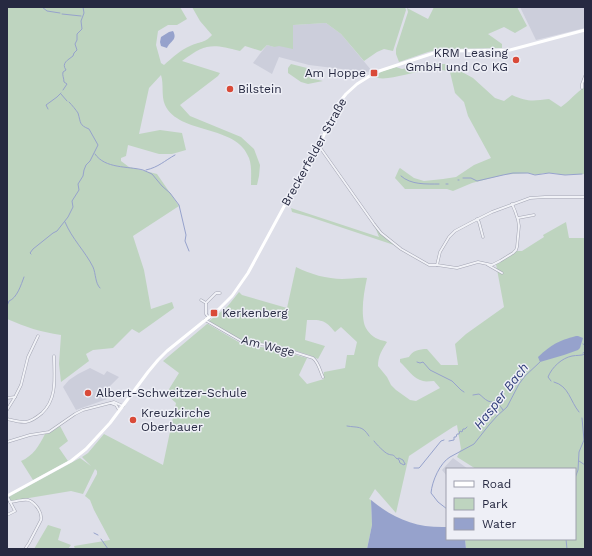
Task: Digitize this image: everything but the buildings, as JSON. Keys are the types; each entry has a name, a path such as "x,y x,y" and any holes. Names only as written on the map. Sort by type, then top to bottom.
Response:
{"main road":[{"name":"Breckerfelder Straße","path":"7,496 79,455 110,423 158,360 228,301 245,278 287,201 307,170 333,115 343,98 359,82 376,72 434,53 454,51 510,50 585,30"}],"street":[{"path":"582,88 585,76"},
{"path":"319,146 381,233 401,249 429,265 457,268 478,262 492,265 516,250 519,226 518,218 512,204"},
{"path":"437,265 442,247 449,237 455,231 476,219 530,198 585,197"},
{"path":"518,218 534,214"},
{"path":"476,219 479,222 483,237"},
{"path":"487,264 502,273"},
{"path":"209,318 206,314 206,303 216,293 220,293"},
{"path":"202,300 206,303"},
{"name":"Am Wege","path":"205,320 243,342 275,346 313,358 316,360 323,378"},
{"path":"7,410 23,380 28,356 38,336"},
{"path":"7,419 26,422 37,417 47,408 51,402 54,392 54,356"},
{"path":"7,398 15,397"},
{"path":"7,442 30,435 49,432 79,412 116,402 123,406"},
{"path":"110,403 116,405 120,410"},
{"path":"7,496 15,511 7,515"},
{"path":"10,502 32,501 39,508 42,515 41,520 25,549"}],"shaded area":[{"path":"520,7 585,7 585,28 536,40"},
{"path":"326,23 341,34 372,71 366,72 309,65 279,57 272,74 253,63 267,45 274,47 293,25"},
{"name":"Albert-Schweitzer-Schule","path":"90,368 104,375 107,371 119,377 108,388 110,398 76,410 63,387 69,380"},
{"path":"453,458 467,468 446,468 446,475 442,470"}],"green space":[{"path":"7,7 180,7 187,19 177,25 168,25 158,31 156,45 161,63 164,65 176,54 193,44 204,41 212,35 200,21 192,7 405,7 406,10 393,51 384,49 364,61 341,34 326,23 293,25 293,49 267,45 261,51 245,46 240,51 216,46 197,51 182,61 220,73 180,105 190,116 241,137 254,149 260,165 257,185 251,185 250,161 243,147 221,134 182,121 172,114 165,105 161,75 149,88 139,134 160,130 182,133 186,150 172,154 159,154 128,145 126,156 121,158 121,161 129,167 157,174 179,206 133,236 144,270 151,309 172,302 174,308 139,333 132,329 113,348 93,350 86,354 89,361 61,382 59,364 61,335 33,329 7,319"},
{"path":"434,7 517,7 527,26 515,33 504,27 488,34 502,44 502,48 441,49 399,62 396,49 408,12 407,8 428,19"},
{"path":"291,64 307,68 305,73 310,78 323,81 308,84 301,82 288,73 288,68"},
{"path":"432,64 445,64 462,72 473,78 495,98 504,101 512,95 530,100 549,99 561,107 585,87 585,174 564,175 544,173 536,175 528,173 503,175 472,183 453,191 447,189 405,189 395,178 400,168 414,178 424,181 443,179 456,177 474,165 491,158 468,116 464,102 455,93 450,72 443,70 428,70 395,77 372,77 383,71 396,67 402,69"},
{"path":"291,208 379,237 374,224 381,233 397,246 292,212"},
{"path":"566,222 569,238 585,238 585,549 466,549 465,540 576,540 576,468 474,468 457,457 461,449 457,425 409,456 396,513 375,489 369,499 371,500 372,525 367,549 75,549 74,546 110,540 90,500 85,496 97,474 95,469 83,494 71,491 11,501 9,497 80,458 91,466 82,457 88,453 104,434 163,465 176,403 166,394 179,373 163,361 207,324 242,344 274,349 307,358 299,375 307,384 324,379 324,372 345,368 347,355 354,355 357,342 341,327 335,332 326,323 317,320 307,320 305,340 325,346 318,359 277,345 244,341 209,321 227,307 239,292 242,295 287,308 296,267 313,274 331,278 367,278 363,306 363,318 365,325 371,335 379,340 387,342 382,350 378,366 396,390 410,400 416,401 440,388 434,381 424,381 416,378 400,362 400,359 409,357 412,353 421,349 427,349 441,365 458,365 455,344 466,334 504,307 496,264 517,251 522,251 544,237 543,235"},
{"path":"60,426 68,441 59,448 68,461 33,480 21,461 35,450 45,434"},
{"path":"48,525 61,529 58,540 71,545 68,549 34,549"}],"water":[{"path":"173,31 175,36 167,48 161,46 161,37"},
{"path":"576,336 583,338 578,350 540,362 538,357 551,346 560,341"},
{"path":"371,500 388,512 406,521 425,526 446,527 446,540 465,540 466,549 367,549 372,525"}],"waterway":[{"path":"42,7 47,11 60,13"},
{"path":"63,90 67,84 64,82 63,72 66,70 64,65 77,50 75,44 77,34 82,29 81,21 84,13 83,7"},
{"path":"62,14 81,16"},
{"path":"48,109 46,105 61,93"},
{"path":"61,94 67,101"},
{"path":"31,254 30,253 33,249 57,231 68,217 73,207 72,201 79,190 78,184 83,176 86,165 90,161 98,145 89,129 82,125 78,113 69,102"},
{"path":"95,154 99,159 111,165 143,170 152,174 179,205 186,235 185,241 189,251"},
{"path":"146,170 158,166 175,155"},
{"path":"463,178 471,178 477,181 513,173 528,173 535,175 549,173 565,175 582,174"},
{"path":"401,176 409,181 424,184 439,184"},
{"path":"65,222 71,234 93,267 97,284 100,288"},
{"path":"7,306 9,301 16,294 24,277"},
{"path":"551,381 548,377 558,364 568,357 585,354"},
{"path":"417,362 423,362 430,370 452,381 464,392"},
{"name":"Hasper Bach","path":"446,508 438,502 431,493 435,478 443,463 450,457 474,444 497,416 507,407 525,376 540,362"},
{"path":"554,382 566,390 579,412"},
{"path":"473,395 479,394 488,401 498,405 503,410"},
{"path":"576,475 578,470 579,452 584,440 582,418"},
{"path":"347,426 362,429 369,436"},
{"path":"449,441 454,440 454,437 456,437 460,431 462,432 463,429 467,427"},
{"path":"414,468 419,468 441,441 444,440"},
{"path":"374,441 385,452 393,455 397,459 399,458 403,460 405,464"},
{"path":"398,459 400,463 405,464"},
{"path":"579,461 585,465"},
{"path":"94,533 98,535"},
{"path":"101,539 108,549"},
{"path":"566,540 567,549"}],"place":[{"name":"KRM Leasing GmbH und Co KG","path":"516,60"},
{"name":"Am Hoppe","path":"374,73"},
{"name":"Bilstein","path":"230,89"},
{"name":"Kerkenberg","path":"214,313"},
{"name":"Albert-Schweitzer-Schule","path":"88,393"},
{"name":"Kreuzkirche Oberbauer","path":"133,420"}]}
